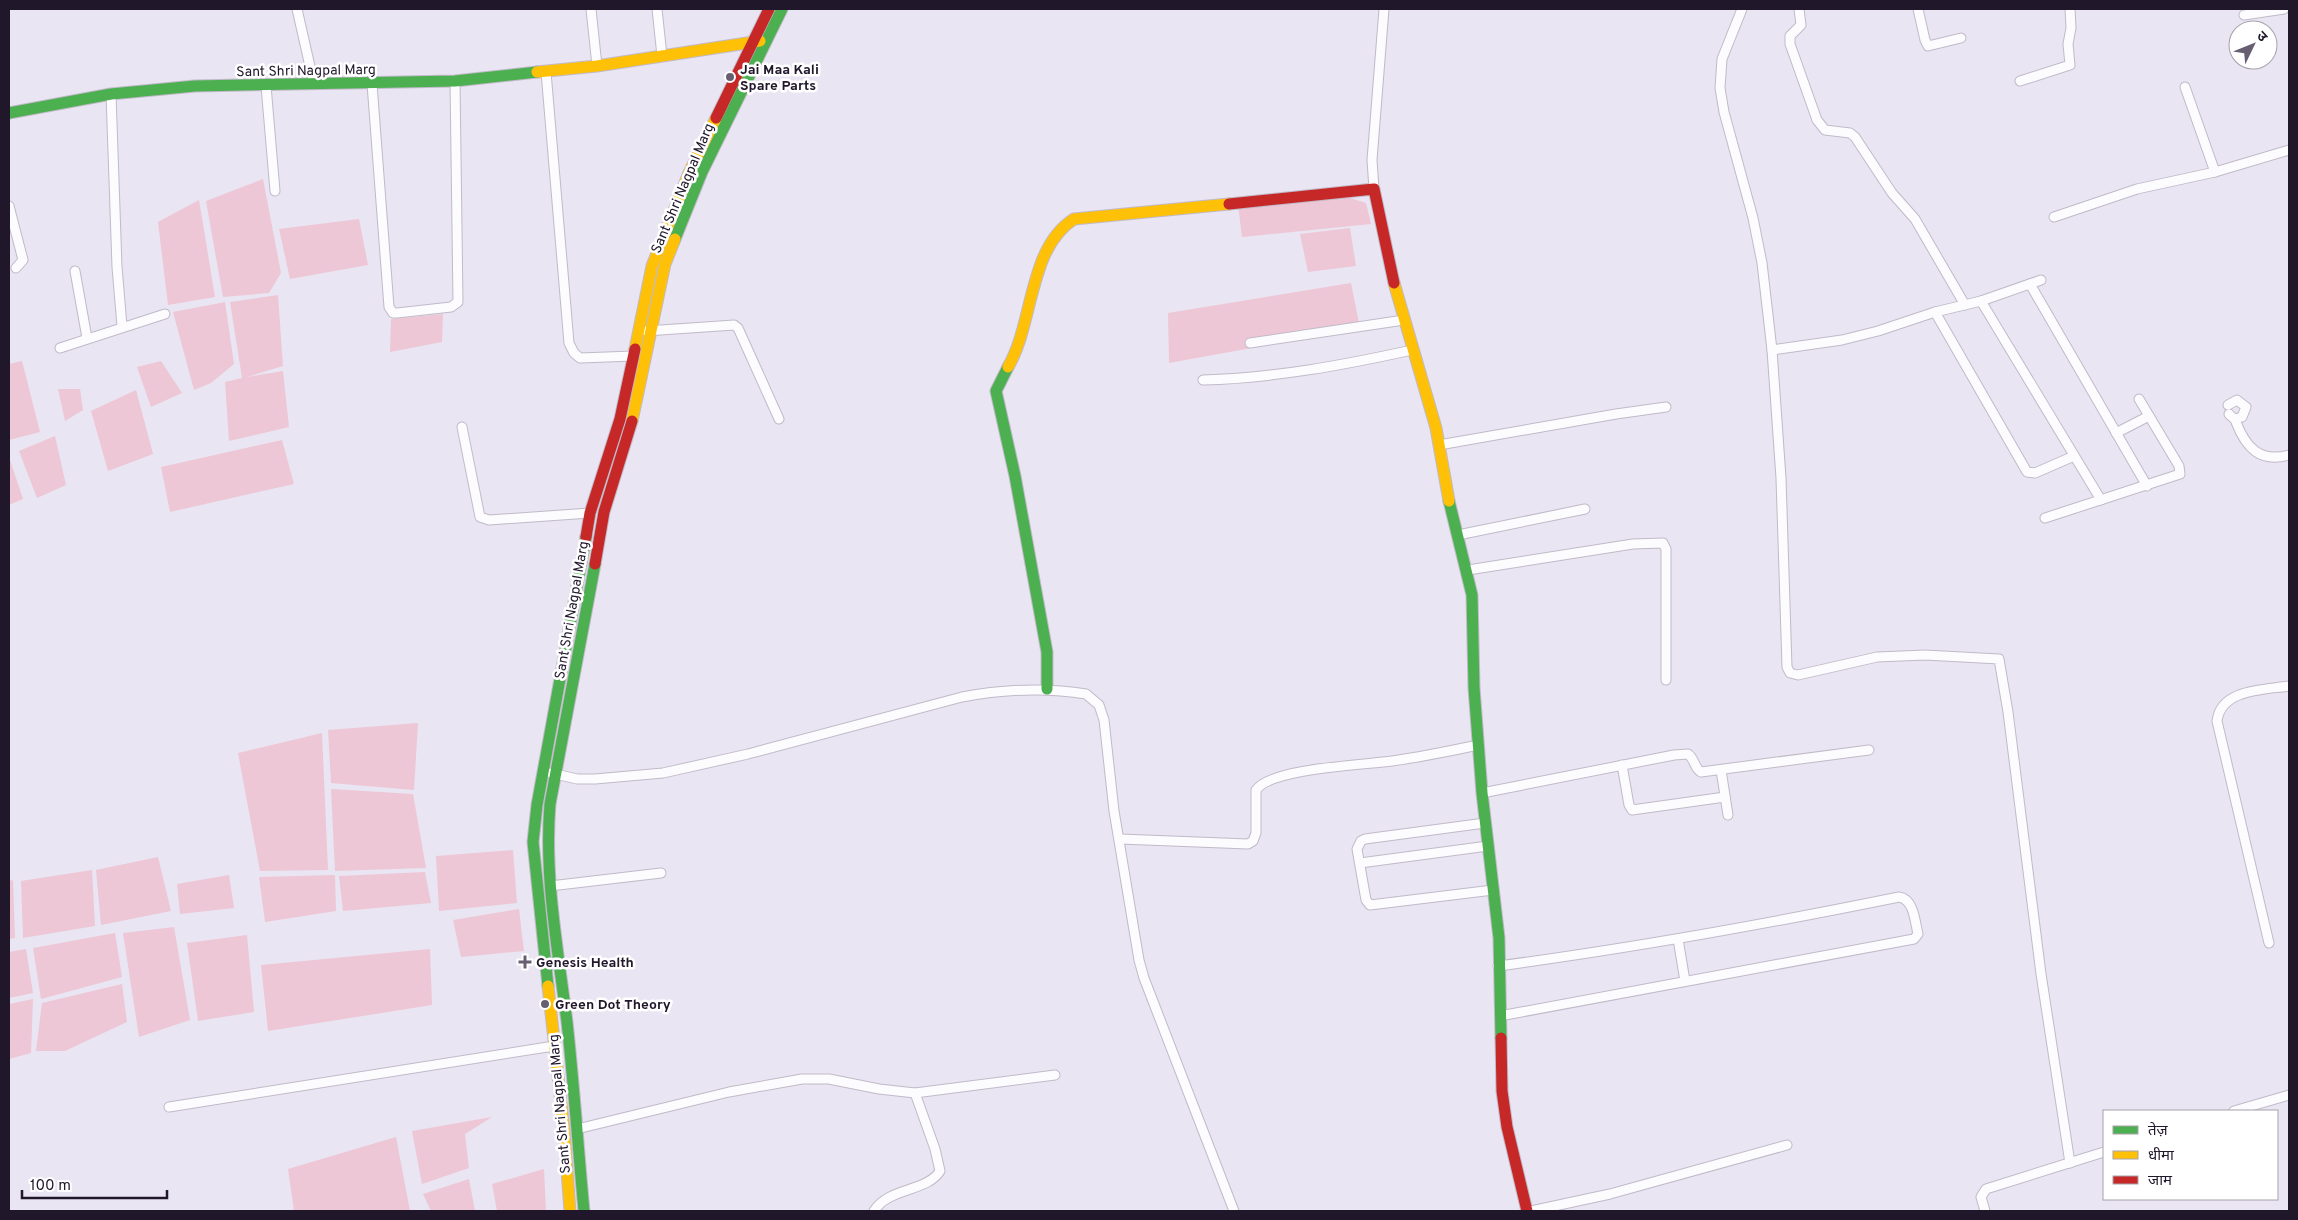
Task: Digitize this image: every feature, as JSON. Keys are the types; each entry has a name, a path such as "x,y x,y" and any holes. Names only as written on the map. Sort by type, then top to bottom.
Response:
{"street":[{"path":"297,9 314,84"},
{"path":"591,9 597,66"},
{"path":"656,9 662,56"},
{"name":"Sant Shri Nagpal Marg","path":"570,1211 564,1130 553,1041 534,842 537,805 590,513 620,419 652,266 689,173 769,9"},
{"name":"Sant Shri Nagpal Marg","path":"584,1211 568,1033 550,886 547,841 550,804 590,597 604,512 633,417 665,264 702,172 782,9"},
{"path":"1384,9 1372,160 1374,189 1391,274 1423,382 1439,445 1448,498 1468,570 1474,610 1474,688 1478,745 1499,938 1498,966 1504,1107 1527,1211"},
{"path":"1742,9 1722,58 1720,88 1724,112 1761,251 1772,350 1781,478 1787,666 1790,673 1798,675 1861,660 1904,655 1999,660 2008,712 2041,974 2070,1162"},
{"path":"1799,9 1801,25 1790,36 1790,44 1817,120 1825,130 1853,135 1892,193 1915,219 1965,305"},
{"path":"1918,9 1928,46 1961,38"},
{"path":"2020,80 2070,65 2068,44 2071,28 2070,9"},
{"path":"2244,15 2284,9"},
{"name":"Sant Shri Nagpal Marg","path":"9,112 112,94 195,86 455,81 597,66 754,41 767,41"},
{"path":"546,72 569,343 574,353 580,358 633,356"},
{"path":"372,84 389,307 392,313 397,313 451,306 458,302 455,81"},
{"path":"266,86 275,191"},
{"path":"2185,88 2215,172"},
{"path":"112,94 117,267 122,326"},
{"path":"2054,217 2137,189 2215,172 2289,150"},
{"path":"1047,689 1047,652 1015,476 996,391 998,382 1017,351 1043,262 1058,230 1065,223 1074,219 1374,189"},
{"path":"9,206 23,260 16,268"},
{"path":"74,271 87,338"},
{"path":"1772,350 1842,340 1878,331 1935,312 1981,301 2041,280"},
{"path":"2030,284 2147,486"},
{"path":"1981,301 2101,500"},
{"path":"1935,312 2027,472 2035,473 2074,456"},
{"path":"60,348 122,326 165,314"},
{"path":"1250,343 1404,320"},
{"path":"638,330 651,332 725,324 734,325 738,328 779,418"},
{"path":"1203,380 1234,379 1349,364 1412,350"},
{"path":"2045,518 2177,476 2181,472 2139,399"},
{"path":"1439,445 1616,414 1666,408"},
{"path":"2231,413 2243,439 2258,453 2272,457 2289,454"},
{"path":"2116,433 2149,416"},
{"path":"462,427 480,517 489,520 590,513"},
{"path":"1458,535 1585,509"},
{"path":"1468,570 1633,544 1663,543 1666,549 1666,680"},
{"path":"2270,943 2223,756 2217,721 2220,708 2234,696 2289,686"},
{"path":"543,771 577,779 663,773 748,754 962,697 996,691 1047,689 1086,694 1099,705 1104,720 1114,811 1139,960 1144,978 1234,1211"},
{"path":"1120,839 1248,844 1253,841 1256,833 1256,790 1265,782 1329,766 1392,761 1478,745"},
{"path":"1482,793 1622,764 1685,754 1692,758 1696,768 1701,772 1870,750"},
{"path":"1622,764 1629,805 1632,810 1725,797"},
{"path":"1721,770 1728,815"},
{"path":"1485,823 1365,839 1361,841 1358,849 1366,900 1370,905 1493,890"},
{"path":"1360,863 1488,846"},
{"path":"550,886 661,874"},
{"path":"1498,966 1619,950 1899,897 1905,898 1909,902 1918,934 1914,939 1500,1016"},
{"path":"1678,939 1685,981"},
{"path":"169,1108 553,1041 568,1033"},
{"path":"577,1129 730,1092 802,1079 829,1079 888,1091 915,1093 1055,1076"},
{"path":"874,1211 889,1198 930,1180 940,1171 935,1149 915,1093"},
{"path":"2237,1110 2289,1095"},
{"path":"1531,1211 1610,1194 1786,1145"},
{"path":"1985,1211 1981,1196 1986,1189 2103,1152"}],"shaded area":[{"path":"263,179 281,273 269,293 223,297 206,201"},
{"path":"1333,196 1350,198 1366,203 1371,224 1242,237 1238,205"},
{"path":"199,200 215,297 168,305 158,222"},
{"path":"359,219 368,265 290,279 279,229"},
{"path":"1350,228 1356,266 1308,272 1300,234"},
{"path":"1351,283 1360,328 1169,363 1168,313"},
{"path":"278,295 283,366 247,377 283,371 289,427 229,441 225,382 242,378 230,302"},
{"path":"225,302 234,364 211,383 194,390 173,312"},
{"path":"443,314 442,342 390,352 391,319"},
{"path":"22,361 40,432 9,440 9,364"},
{"path":"161,361 182,393 151,407 137,367"},
{"path":"58,389 80,389 83,410 65,421"},
{"path":"136,390 153,454 108,471 91,411"},
{"path":"55,436 66,485 37,498 19,451"},
{"path":"282,440 294,484 170,512 161,467"},
{"path":"9,457 23,499 9,505"},
{"path":"418,723 414,790 331,783 328,730"},
{"path":"322,733 328,870 260,871 238,753"},
{"path":"331,789 413,794 426,868 335,871"},
{"path":"513,850 517,903 439,911 436,856"},
{"path":"158,857 171,911 101,925 96,870"},
{"path":"92,870 95,926 23,938 21,881"},
{"path":"425,872 431,903 343,911 339,876"},
{"path":"229,875 234,908 180,914 177,884"},
{"path":"335,875 336,911 265,922 259,877"},
{"path":"13,880 15,938 9,939 9,881"},
{"path":"519,909 524,951 461,957 453,920"},
{"path":"174,927 190,1020 139,1037 123,933"},
{"path":"115,933 122,977 41,999 33,948"},
{"path":"247,935 254,1012 198,1021 187,943"},
{"path":"26,949 33,993 9,998 9,952"},
{"path":"430,949 432,1005 268,1031 261,965"},
{"path":"122,984 127,1022 65,1051 36,1051 42,1003"},
{"path":"33,999 31,1053 9,1059 9,1004"},
{"path":"492,1117 465,1134 469,1168 422,1184 412,1131"},
{"path":"396,1137 410,1211 294,1211 288,1169"},
{"path":"544,1169 546,1211 497,1211 492,1184"},
{"path":"469,1179 475,1211 431,1211 423,1194"}],"traffic: fast":[{"path":"675,239 702,172 782,9"},
{"path":"9,113 111,94 195,86 455,81 537,72"},
{"path":"1008,367 996,391 1015,476 1047,652 1047,689"},
{"path":"1449,501 1472,595 1474,688 1482,793 1499,938 1501,1038"},
{"path":"548,986 533,842 537,805 586,537"},
{"path":"584,1211 567,1022 550,886 549,831 550,804 595,564"}],"traffic: slow":[{"path":"537,72 597,66 760,41"},
{"path":"635,349 652,266 689,173 716,118"},
{"path":"1008,367 1023,329 1040,267 1048,248 1059,232 1074,219 1229,204"},
{"path":"632,421 665,264 675,239"},
{"path":"1394,283 1436,428 1449,501"},
{"path":"548,986 564,1130 570,1211"}],"traffic: jam":[{"path":"716,118 769,9"},
{"path":"1229,204 1374,189 1394,283"},
{"path":"586,537 590,513 620,419 635,349"},
{"path":"595,564 604,512 632,421"},
{"path":"1501,1038 1502,1091 1507,1127 1527,1211"}],"place":[{"name":"Jai Maa Kali Spare Parts","path":"730,77"},
{"name":"Genesis Health","path":"525,962"},
{"name":"Green Dot Theory","path":"545,1004"}]}
